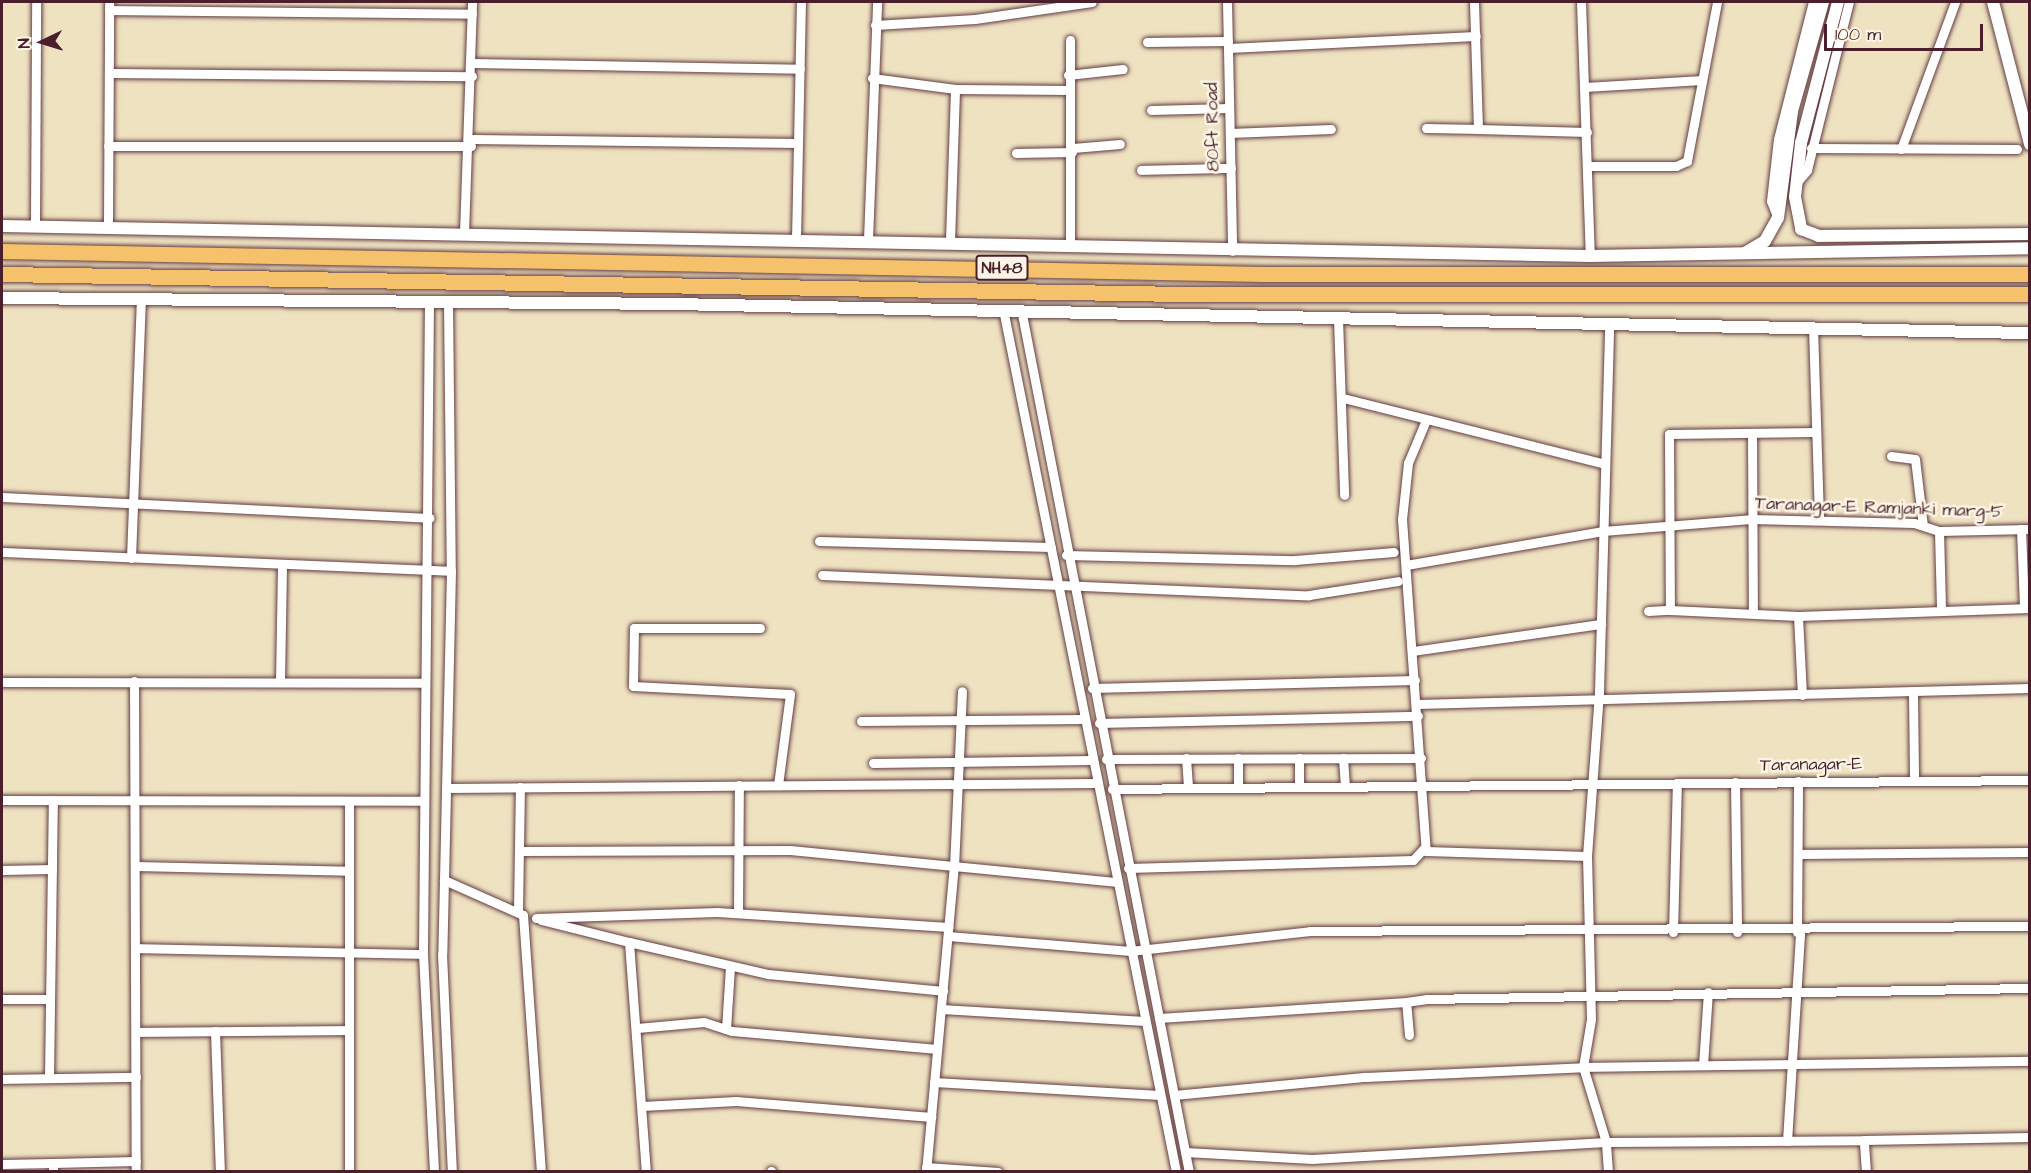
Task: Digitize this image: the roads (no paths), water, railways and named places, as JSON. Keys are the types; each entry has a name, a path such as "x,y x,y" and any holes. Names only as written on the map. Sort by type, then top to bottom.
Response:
{"highway":[{"name":"NH48","path":"2,251 1264,274 2030,274"},
{"name":"NH48","path":"2,274 1179,294 2030,294"}],"street":[{"path":"36,2 36,226"},
{"path":"464,234 471,143 472,2"},
{"path":"796,239 801,2"},
{"path":"868,240 872,78 877,2"},
{"path":"875,25 975,19 1092,2"},
{"name":"80ft Road","path":"1227,2 1232,251"},
{"path":"1474,2 1481,129"},
{"path":"1581,2 1590,256"},
{"path":"1588,166 1676,166 1687,161 1718,2"},
{"path":"1778,218 1772,201 1778,139 1812,2 1803,2"},
{"path":"1743,254 1765,242 1778,218 1792,111 1823,2"},
{"path":"1838,2 1808,109 1796,183 1801,229 1819,236 2030,234"},
{"path":"1796,183 1807,170 1849,2"},
{"path":"1901,149 1955,2"},
{"path":"1993,2 2030,144"},
{"path":"108,226 111,74 109,6 382,6 472,14"},
{"path":"1147,42 1228,45 1476,36"},
{"path":"1070,40 1068,75 1072,150 1070,244"},
{"path":"472,63 800,69"},
{"path":"1068,75 1123,69"},
{"path":"111,74 471,76"},
{"path":"872,78 955,89 1070,90"},
{"path":"1585,87 1702,80"},
{"path":"950,241 955,89"},
{"path":"1151,110 1229,108"},
{"path":"1426,128 1587,132"},
{"path":"1230,133 1331,129"},
{"path":"108,146 798,142"},
{"path":"1016,153 1072,150 1120,144"},
{"path":"1811,147 2017,149"},
{"path":"1141,170 1231,168"},
{"path":"2,226 950,241 1232,251 1590,256 2030,248"},
{"path":"2,298 429,301 1004,314 2028,332"},
{"path":"131,558 141,298"},
{"path":"429,301 430,571 425,683 423,954 434,1172"},
{"path":"448,302 451,571 442,954 452,1172"},
{"path":"1004,314 1091,760 1176,1172"},
{"path":"1022,314 1071,584 1146,947 1189,1172"},
{"path":"1338,320 1343,398 1344,495"},
{"path":"1608,1172 1606,1142 1584,1067 1590,995 1587,855 1598,698 1609,324"},
{"path":"1813,327 1819,520"},
{"path":"1343,398 1605,464"},
{"path":"1128,868 1413,860 1425,847 1421,758 1402,519 1408,463 1426,420"},
{"path":"1670,610 1667,524 1669,434 1815,432"},
{"path":"1752,433 1753,611"},
{"path":"1891,456 1914,459 1923,526"},
{"path":"2,497 429,519"},
{"name":"Taranagar-E Ramjanki marg-5","path":"1406,565 1602,531 1751,519 1923,526 1939,531 2025,529"},
{"path":"1648,611 1753,611 1798,616 2027,608 2025,529"},
{"path":"1939,531 1941,610"},
{"path":"819,541 1051,547"},
{"path":"2,552 451,571"},
{"path":"1066,555 1295,560 1394,552"},
{"path":"280,681 282,565"},
{"path":"822,575 1309,595 1398,581"},
{"path":"1798,616 1802,695"},
{"path":"1413,651 1601,624"},
{"path":"760,628 634,628 633,686 790,694 778,785"},
{"path":"1092,688 1415,680"},
{"path":"134,681 136,1172"},
{"path":"2,682 425,683"},
{"path":"1417,704 1598,698 1912,693 2030,688"},
{"path":"962,691 954,867 926,1169 998,1172"},
{"path":"1912,693 1914,780"},
{"path":"1099,723 1418,716"},
{"path":"861,721 1084,719"},
{"path":"1186,758 1188,788"},
{"path":"1238,758 1238,787"},
{"path":"1299,758 1299,787"},
{"path":"1343,758 1345,786"},
{"path":"1106,759 1421,758"},
{"path":"873,763 1091,760"},
{"name":"Taranagar-E","path":"1112,789 1422,784 2030,780"},
{"path":"1787,1141 1799,932 1798,781"},
{"path":"1735,782 1737,932"},
{"path":"446,788 1096,783"},
{"path":"1673,932 1677,783"},
{"path":"738,913 741,850 739,785"},
{"path":"520,787 520,913 541,1172"},
{"path":"2,800 424,801"},
{"path":"49,1078 53,800"},
{"path":"349,801 349,1172"},
{"path":"1425,847 1587,855"},
{"path":"521,851 741,850 1117,882"},
{"path":"1797,854 2030,852"},
{"path":"135,866 350,871"},
{"path":"2,870 52,869"},
{"path":"444,880 536,918 730,967 943,991"},
{"path":"536,918 738,913 948,931 1130,951 1146,947 1310,931 1799,932 2030,926"},
{"path":"629,942 646,1172"},
{"path":"135,948 423,954"},
{"path":"726,1029 730,967"},
{"path":"1159,1018 1406,1002 1590,995 1796,989 2030,988"},
{"path":"1703,1065 1708,992"},
{"path":"2,999 50,999"},
{"path":"1406,1002 1409,1035"},
{"path":"941,1009 1145,1021"},
{"path":"637,1028 704,1022 726,1029 937,1049"},
{"path":"136,1032 349,1030"},
{"path":"215,1031 220,1172"},
{"path":"1174,1095 1366,1077 1584,1067 2030,1061"},
{"path":"2,1078 136,1077"},
{"path":"934,1082 1160,1095"},
{"path":"642,1106 736,1101 931,1116"},
{"path":"1185,1152 1382,1157 1606,1142 2030,1137"},
{"path":"1864,1140 1866,1172"},
{"path":"2,1164 53,1167 136,1161"}]}
